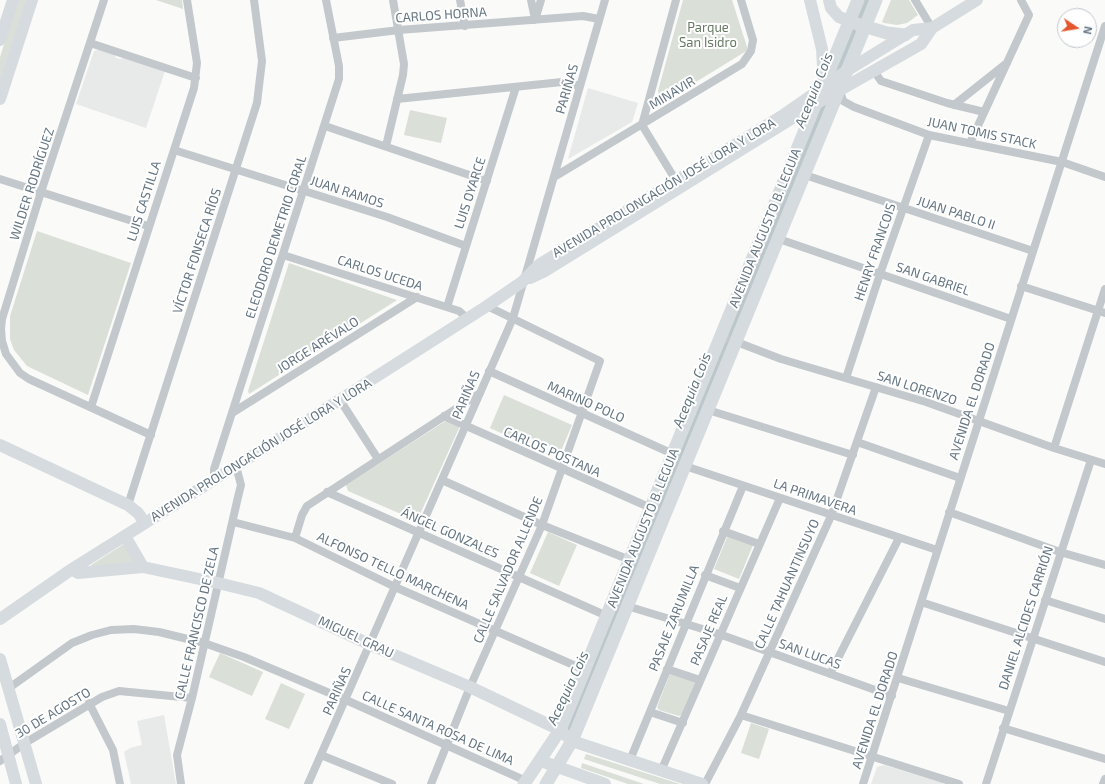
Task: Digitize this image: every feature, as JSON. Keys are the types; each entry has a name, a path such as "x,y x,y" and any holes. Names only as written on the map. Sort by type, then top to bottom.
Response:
{"main road":[{"name":"AVENIDA AUGUSTO B. LEGUIA","path":"525,782 541,761 560,730 858,0"},
{"name":"AVENIDA AUGUSTO B. LEGUIA","path":"546,784 572,741 735,342 840,91 864,27 876,0"},
{"path":"850,21 864,27 887,33 905,35"}],"street":[{"path":"0,40 13,0"},
{"path":"0,99 32,0"},
{"name":"WILDER RODRÍGUEZ","path":"104,0 2,319 2,341 6,354 20,373 29,379 151,435"},
{"name":"LUIS CASTILLA","path":"90,407 196,78 195,50 187,0"},
{"name":"VÍCTOR FONSECA RÍOS","path":"128,505 257,104 260,82 261,43 254,0"},
{"name":"ELEODORO DEMETRIO CORAL","path":"214,480 214,469 339,79 339,66 326,0"},
{"path":"386,146 404,64 393,0"},
{"path":"460,0 465,26"},
{"path":"531,0 536,20"},
{"path":"536,20 541,0"},
{"name":"PARIÑAS","path":"308,784 371,645 513,318 522,282 605,0"},
{"path":"676,0 642,125 678,184"},
{"name":"MINAVIR","path":"554,177 742,64 749,57 752,51 753,40 741,0"},
{"path":"810,0 822,49 824,86"},
{"path":"828,0 831,8 839,17 850,21"},
{"path":"915,0 932,28 977,0"},
{"path":"970,143 1029,15 1021,0"},
{"name":"CARLOS HORNA","path":"333,38 399,30 583,16 599,19"},
{"name":"AVENIDA EL DORADO","path":"863,784 1105,26"},
{"name":"AVENIDA PROLONGACIÓN JOSÉ LORA Y LORA","path":"678,184 785,114 848,70 913,30 932,28"},
{"name":"AVENIDA PROLONGACIÓN JOSÉ LORA Y LORA","path":"0,619 72,568 214,480 488,306 522,282 540,264 921,44 932,28"},
{"path":"90,43 196,78"},
{"path":"954,105 1009,61"},
{"path":"874,71 881,81 954,105 984,112"},
{"path":"397,99 562,82 580,86"},
{"name":"LUIS OYARCE","path":"447,307 516,87"},
{"name":"JUAN TOMIS STACK","path":"840,91 843,101 854,107 929,135 1062,162 1105,176"},
{"path":"325,126 486,181"},
{"name":"HENRY FRANCOIS","path":"846,378 880,274 929,135"},
{"name":"JUAN RAMOS","path":"174,150 387,217 466,246"},
{"name":"JUAN PABLO II","path":"804,175 1033,251"},
{"path":"0,179 148,226"},
{"name":"SAN GABRIEL","path":"778,239 1011,319"},
{"name":"CARLOS UCEDA","path":"283,254 459,311 467,318"},
{"path":"1021,286 1102,312"},
{"path":"1054,448 1102,312 1105,289"},
{"name":"JORGE ARÉVALO","path":"232,413 417,297"},
{"path":"488,306 513,318"},
{"name":"CALLE SALVADOR ALLENDE","path":"431,784 445,745 520,578 542,525 600,361 513,318"},
{"name":"SAN LORENZO","path":"721,336 781,359 926,402 1054,448 1105,464"},
{"name":"MARINO POLO","path":"489,371 581,414 673,454"},
{"name":"CALLE TAHUANTINSUYO","path":"705,784 741,715 831,516 876,387"},
{"path":"295,538 307,506 480,393"},
{"path":"340,400 378,459"},
{"path":"708,410 853,455"},
{"name":"CARLOS POSTANA","path":"444,416 465,427 651,508"},
{"path":"857,442 960,478"},
{"path":"0,445 128,505 138,513 145,523"},
{"name":"DANIEL ALCIDES CARRIÓN","path":"986,784 1032,637 1091,460"},
{"name":"CALLE FRANCISCO DE ZELA","path":"181,784 177,755 192,698 240,485 236,466"},
{"name":"LA PRIMAVERA","path":"684,466 937,550"},
{"path":"442,480 542,525 630,560"},
{"name":"PASAJE ZARUMILLA","path":"630,760 684,624 743,486"},
{"name":"ÁNGEL GONZALES","path":"327,492 607,616"},
{"name":"PASAJE REAL","path":"661,771 683,723 719,634 780,498"},
{"path":"949,512 1060,552 1105,565"},
{"name":"ALFONSO TELLO MARCHENA","path":"232,522 295,538 395,587 585,670"},
{"path":"723,531 759,544"},
{"path":"125,536 143,567"},
{"path":"830,674 899,538"},
{"name":"MIGUEL GRAU","path":"72,568 78,573 143,567 218,583 273,598 371,645 470,687 560,730"},
{"path":"705,574 740,588"},
{"path":"1045,600 1105,619"},
{"path":"921,602 1105,662"},
{"name":"SAN LUCAS","path":"627,606 719,634 892,696"},
{"name":"CALLE SANTA ROSA DE LIMA","path":"9,688 72,643 98,633 134,629 159,632 204,643 244,657 346,700 525,782"},
{"path":"0,659 36,784"},
{"path":"667,669 700,680"},
{"path":"898,678 1009,711"},
{"name":"30 DE AGOSTO","path":"4,758 25,743 89,704 119,691 192,698"},
{"path":"89,704 113,750 120,784"},
{"path":"650,712 683,723"},
{"path":"741,715 959,784"},
{"path":"0,724 4,758 16,784"},
{"path":"1003,728 1105,759"},
{"path":"560,730 572,741 702,784"},
{"path":"321,755 392,784"},
{"path":"541,761 605,784"},
{"path":"1103,784 1105,779"}],"shaded area":[{"path":"100,49 114,53 116,58 121,59 124,57 165,71 146,128 76,104 94,51"},
{"path":"588,88 638,103 632,122 568,159"},
{"path":"164,715 176,784 131,784 124,752 130,748 142,745 137,721"},
{"path":"884,765 943,784 871,784 877,767"}],"green space":[{"path":"18,0 26,0 0,81 0,57"},
{"path":"156,0 182,0 183,9"},
{"name":"Parque San Isidro","path":"683,0 732,0 748,50 665,101 659,98 658,91"},
{"path":"891,0 909,0 918,15 907,23 897,25 882,22"},
{"path":"410,110 447,118 441,143 404,135"},
{"path":"37,231 131,263 88,395 27,366 14,350 10,339 10,316"},
{"path":"289,263 397,300 249,394 248,391"},
{"path":"504,395 572,425 561,451 517,432 514,439 490,428"},
{"path":"447,420 460,426 417,521 348,491 346,485"},
{"path":"548,532 577,545 559,586 530,573"},
{"path":"728,535 753,545 739,579 714,569"},
{"path":"124,544 135,563 92,567 91,565"},
{"path":"220,653 263,672 252,696 209,677"},
{"path":"670,674 696,682 682,715 679,716 659,710 657,707"},
{"path":"281,683 305,694 289,729 265,719"},
{"path":"751,723 769,729 759,759 741,753"},
{"path":"586,754 680,784 660,784 584,759"},
{"path":"582,763 644,784 628,784 581,768"}],"waterway":[{"name":"Acequia Cois","path":"834,80 866,0"},
{"name":"Acequia Cois","path":"564,732 572,719 828,96"}]}
